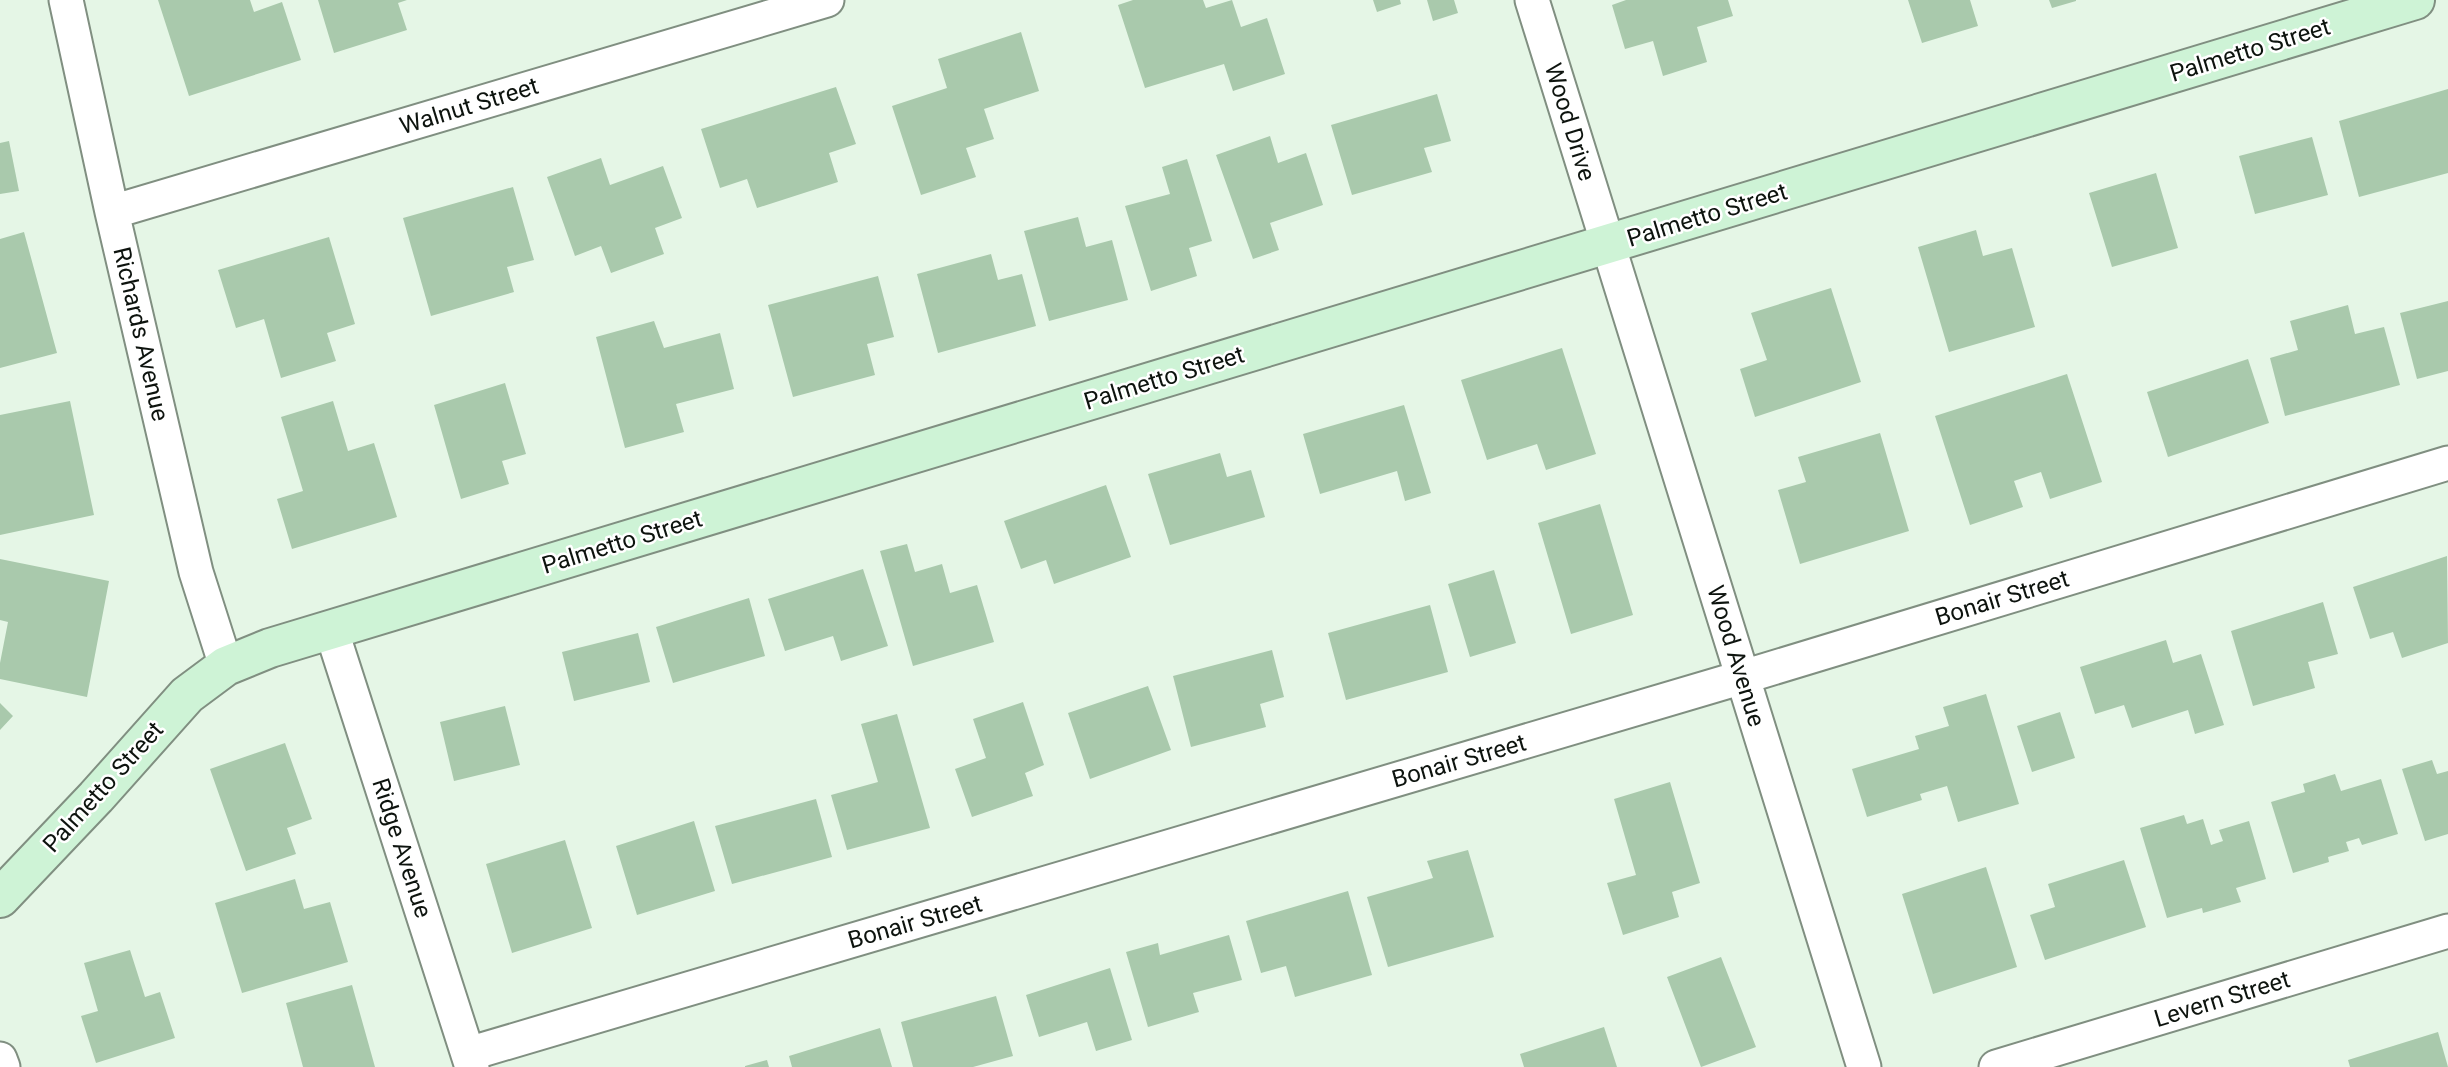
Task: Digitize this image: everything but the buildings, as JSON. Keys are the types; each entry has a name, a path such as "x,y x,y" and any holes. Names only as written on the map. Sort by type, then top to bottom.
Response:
{"street":[{"name":"Richards Avenue","path":"66,0 112,212 197,572 226,666"},
{"name":"Walnut Street","path":"112,212 827,0"},
{"name":"Wood Drive","path":"1532,0 1607,245"},
{"name":"Palmetto Street","path":"0,898 96,797 187,695 226,666 270,648 2415,0"},
{"name":"Wood Avenue","path":"1607,245 1864,1067"},
{"name":"Bonair Street","path":"470,1060 2448,463"},
{"name":"Ridge Avenue","path":"331,629 470,1060"},
{"name":"Levern Street","path":"1996,1067 2448,931"},
{"path":"0,1059 2,1067"}]}
